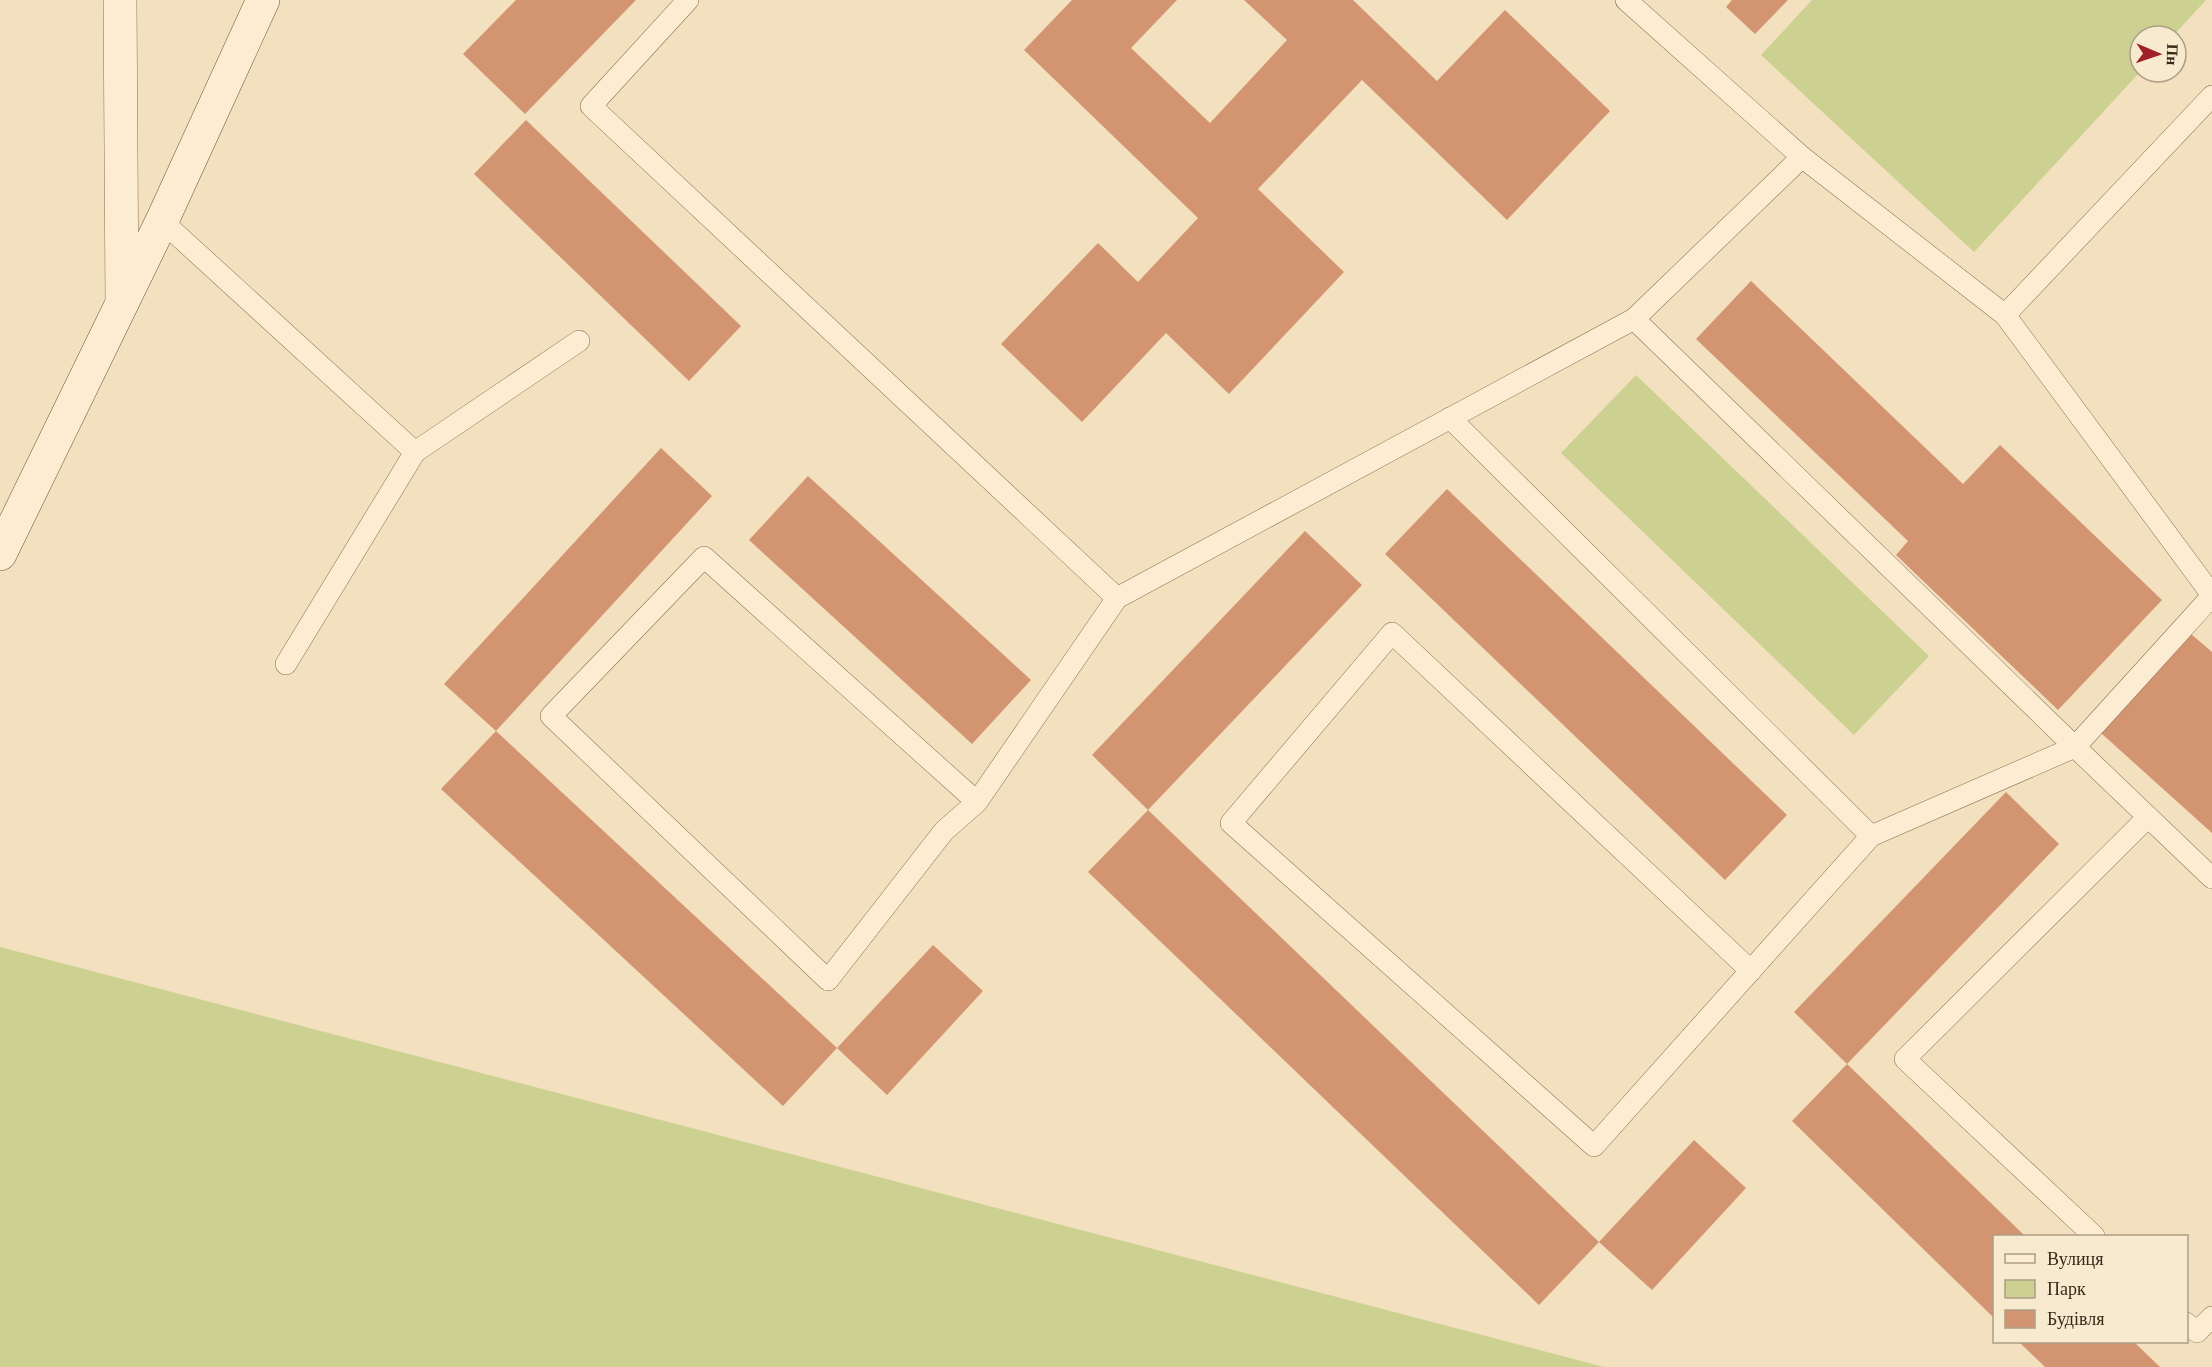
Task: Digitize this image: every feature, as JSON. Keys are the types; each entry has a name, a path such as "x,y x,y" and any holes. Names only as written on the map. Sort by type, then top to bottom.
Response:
{"street":[{"path":"120,0 122,303"},
{"path":"0,554 162,220 263,0"}],"lane":[{"path":"688,0 591,106 1117,598"},
{"path":"1626,0 1802,157 2005,315 2212,595 2075,747 1871,836 1594,1146 1231,823 1392,633 1750,971"},
{"path":"2005,315 2212,96"},
{"path":"977,802 704,556 551,716 828,981 944,831 977,802 1117,598 1634,319 1802,157"},
{"path":"162,220 415,452"},
{"path":"1634,319 2212,878"},
{"path":"286,664 415,452 579,341"},
{"path":"1450,418 1871,836"},
{"path":"2093,1235 1905,1059 2148,817"},
{"path":"2188,1324 2197,1332 2212,1317"}],"green space":[{"path":"1812,0 2206,0 2184,24 2128,24 2129,84 1974,252 1761,55"},
{"path":"1636,375 1929,656 1854,735 1561,453"},
{"path":"0,947 1604,1367 0,1367"}],"building":[{"path":"516,0 636,0 525,114 463,54"},
{"path":"1072,0 1177,0 1131,48 1210,123 1287,40 1244,0 1353,0 1437,81 1505,10 1610,111 1507,220 1362,80 1258,189 1344,272 1229,394 1166,333 1082,422 1001,344 1098,243 1138,282 1198,218 1024,50"},
{"path":"1732,0 1788,0 1755,34 1726,7"},
{"path":"526,120 741,326 689,381 474,174"},
{"path":"1751,281 1963,484 2000,445 2162,600 2058,710 1896,555 1908,541 1696,339"},
{"path":"661,448 712,496 496,731 444,684"},
{"path":"808,476 1031,680 972,744 749,540"},
{"path":"1447,489 1787,815 1725,880 1385,554"},
{"path":"1305,531 1362,585 1148,810 1092,755"},
{"path":"2191,634 2212,652 2212,833 2101,733"},
{"path":"496,731 837,1048 783,1106 441,789"},
{"path":"2006,792 2059,844 1847,1064 1794,1012"},
{"path":"1148,810 1599,1242 1539,1305 1088,872"},
{"path":"933,945 983,991 887,1095 837,1048"},
{"path":"1847,1064 2024,1235 1993,1235 1993,1317 1792,1121"},
{"path":"1694,1140 1746,1188 1652,1290 1599,1242"},
{"path":"2020,1343 2135,1343 2160,1367 2045,1367"}]}
